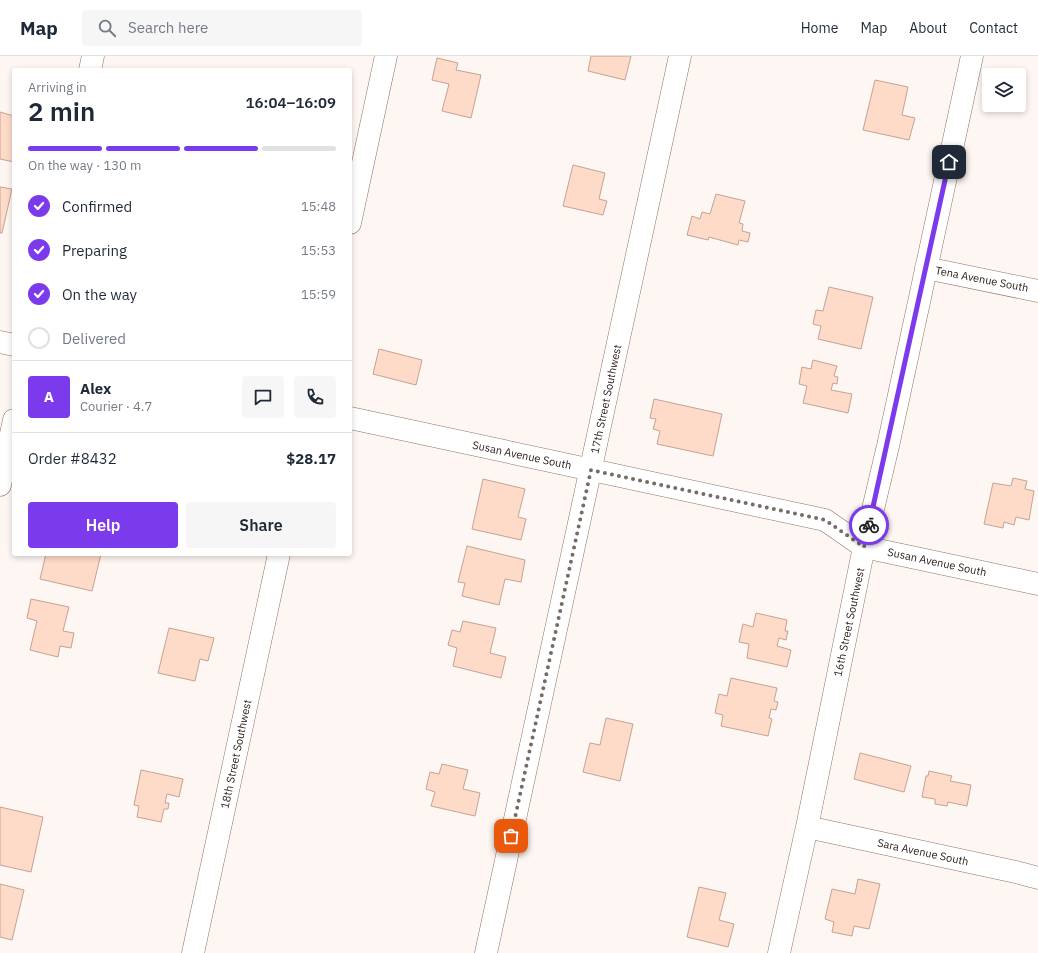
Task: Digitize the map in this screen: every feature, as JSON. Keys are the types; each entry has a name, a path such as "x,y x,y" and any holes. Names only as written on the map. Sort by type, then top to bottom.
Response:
{"street":[{"path":"90,68 93,56"},
{"path":"352,214 386,56"},
{"name":"17th Street Southwest","path":"486,953 680,56"},
{"name":"16th Street Southwest","path":"779,953 807,827 864,547 972,56"},
{"name":"Tena Avenue South","path":"926,268 1038,291"},
{"path":"0,342 12,345"},
{"name":"Susan Avenue South","path":"352,418 825,520 864,547 1038,584"},
{"path":"0,485 12,429"},
{"name":"18th Street Southwest","path":"193,953 279,556"},
{"name":"Sara Avenue South","path":"807,827 1038,878"}],"building":[{"path":"591,56 631,56 625,80 588,71"},
{"path":"437,58 458,63 456,70 481,75 471,118 442,111 449,84 432,80"},
{"path":"875,80 908,87 902,115 915,118 909,140 863,130"},
{"path":"0,112 12,115 12,162 0,159"},
{"path":"573,165 605,173 599,199 607,201 603,215 563,206"},
{"path":"0,187 12,189 2,233 0,233"},
{"path":"716,194 745,201 739,223 743,224 742,231 750,233 748,242 739,240 738,245 709,237 708,240 687,235 692,216 700,219 702,212 710,214"},
{"path":"829,287 873,297 861,349 818,339 821,326 813,324 816,310 823,311"},
{"path":"379,349 422,360 416,385 373,374"},
{"path":"813,360 837,366 834,376 838,377 837,384 833,383 831,390 852,394 848,413 803,403 807,386 799,384 802,367 811,369"},
{"path":"654,399 722,414 713,456 657,444 660,431 653,429 656,419 650,418"},
{"path":"1013,478 1027,481 1025,489 1034,491 1029,520 1016,517 1014,525 1004,522 1003,528 984,524 993,483 1011,486"},
{"path":"483,479 525,489 518,517 526,519 521,540 472,529"},
{"path":"467,546 525,560 521,582 505,579 499,605 462,596 465,583 458,582"},
{"path":"46,556 101,556 92,591 40,579"},
{"path":"31,599 69,607 63,631 74,633 71,648 60,646 58,657 30,650 37,621 27,618"},
{"path":"756,613 787,620 785,631 788,631 786,640 779,638 777,646 791,650 787,667 747,658 749,644 739,642 743,624 753,627"},
{"path":"463,621 496,628 490,653 506,657 501,678 453,666 457,648 448,645 452,630 460,632"},
{"path":"169,628 214,638 208,661 200,659 195,681 158,673"},
{"path":"731,678 777,688 774,701 778,702 776,710 771,709 769,718 772,719 768,736 721,726 723,715 715,713 719,694 727,696"},
{"path":"606,718 633,724 620,781 583,772 590,743 600,745"},
{"path":"860,753 911,766 904,792 854,779"},
{"path":"442,764 468,770 463,789 480,793 475,816 431,806 435,792 426,789 430,772 439,774"},
{"path":"141,770 183,779 179,797 167,794 165,803 169,803 168,809 164,809 161,822 137,817 139,806 134,805"},
{"path":"929,771 952,776 950,781 971,785 967,806 948,802 947,806 935,804 935,799 922,797 926,776 928,776"},
{"path":"0,807 43,817 31,872 0,865"},
{"path":"858,879 880,884 869,929 854,926 852,936 832,932 834,922 825,919 832,889 855,894"},
{"path":"0,884 24,890 12,940 0,937"},
{"path":"699,887 726,893 719,920 734,924 728,947 687,937"}],"way so far":[{"path":"511,836 591,470 825,520 864,547 869,525"}],"route":[{"path":"869,525 888,446 949,162"}]}
